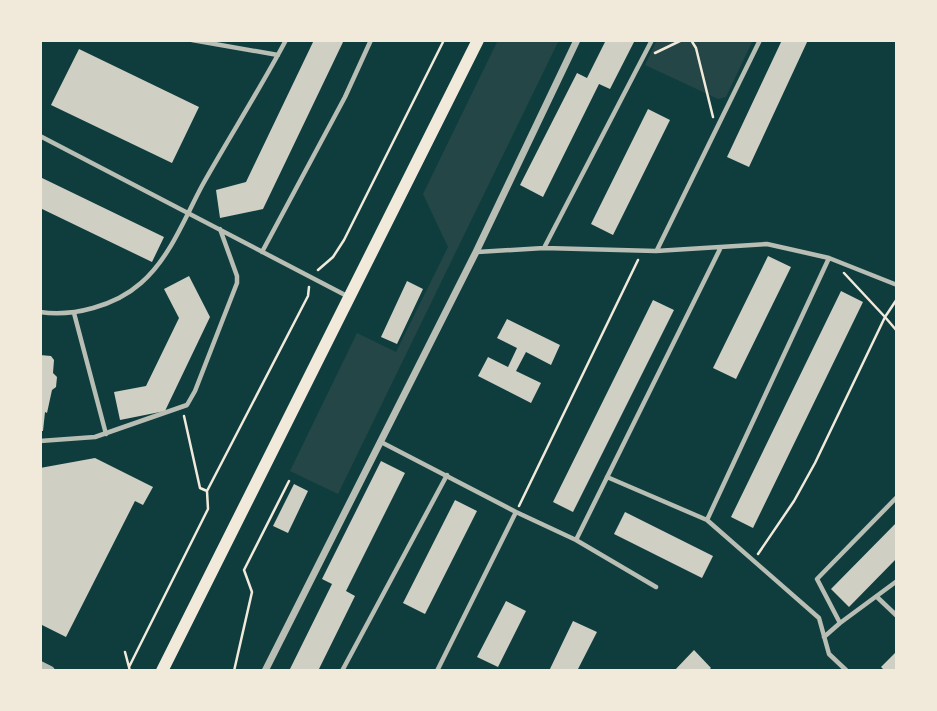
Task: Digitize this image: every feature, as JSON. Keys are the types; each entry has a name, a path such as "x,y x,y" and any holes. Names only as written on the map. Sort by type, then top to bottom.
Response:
{"main road":[{"path":"162,671 478,40"}],"street":[{"path":"265,671 476,252 577,40"},
{"path":"40,666 50,671"}],"lane":[{"path":"195,40 278,55"},
{"path":"40,312 74,313 101,305 140,284 155,268 189,214 202,186 286,40"},
{"path":"262,252 345,97 371,40"},
{"path":"544,248 652,40"},
{"path":"656,251 760,40"},
{"path":"40,136 350,298"},
{"path":"40,441 95,437 187,405 236,290 237,276 219,229"},
{"path":"476,252 544,248 656,251 767,244 829,258 897,285"},
{"path":"576,540 721,247"},
{"path":"707,520 829,258"},
{"path":"74,313 106,434"},
{"path":"381,442 576,540 656,587"},
{"path":"342,671 447,475"},
{"path":"607,478 707,520 819,618 829,654 847,671"},
{"path":"840,623 817,579 897,497"},
{"path":"438,671 516,512"},
{"path":"824,637 897,581"},
{"path":"877,597 897,616"}],"path":[{"path":"318,270 329,262 344,240 444,40"},
{"path":"691,40 696,48 716,130"},
{"path":"516,512 643,251"},
{"path":"829,258 897,331"},
{"path":"129,669 208,509 206,491 308,296 309,284"},
{"path":"754,560 794,501 815,463 885,317 897,299"},
{"path":"183,407 200,488 206,491"},
{"path":"234,671 252,592 244,570 289,481"},
{"path":"125,652 129,669"}],"shaded area":[{"path":"498,40 559,40 338,494 290,471 357,333 396,352 448,247 423,194"},
{"path":"657,40 753,40 726,97 718,99 645,65"}],"building":[{"path":"314,40 344,40 263,209 220,218 216,190 246,182"},
{"path":"606,40 635,40 610,89 599,84 543,197 520,185 577,73 587,78"},
{"path":"782,40 808,40 749,167 727,157"},
{"path":"79,49 199,107 172,163 51,105"},
{"path":"648,109 670,120 613,235 591,224"},
{"path":"40,177 164,237 152,262 40,208"},
{"path":"768,256 791,267 736,379 713,368"},
{"path":"189,276 210,317 165,411 120,420 114,392 146,386 179,318 164,289"},
{"path":"407,281 423,289 397,344 381,337"},
{"path":"841,291 863,302 753,528 731,517"},
{"path":"653,300 674,310 573,512 553,502"},
{"path":"507,319 560,345 551,365 526,352 516,371 541,383 531,403 478,376 488,357 508,367 517,348 497,338"},
{"path":"40,355 51,356 54,360 53,373 57,377 56,387 52,390 47,413 45,412 43,431 40,431"},
{"path":"95,458 153,487 143,505 135,501 66,637 40,624 40,468"},
{"path":"381,461 405,473 346,591 355,596 318,671 289,671 332,584 322,579"},
{"path":"294,484 308,491 288,533 273,526"},
{"path":"455,500 477,511 425,614 403,603"},
{"path":"625,512 713,556 702,578 614,534"},
{"path":"897,522 897,558 849,607 831,589"},
{"path":"506,601 526,611 498,667 477,657"},
{"path":"573,621 597,632 577,671 549,671"},
{"path":"694,650 711,668 708,671 674,671"},
{"path":"897,651 897,671 885,671 881,667"}]}
